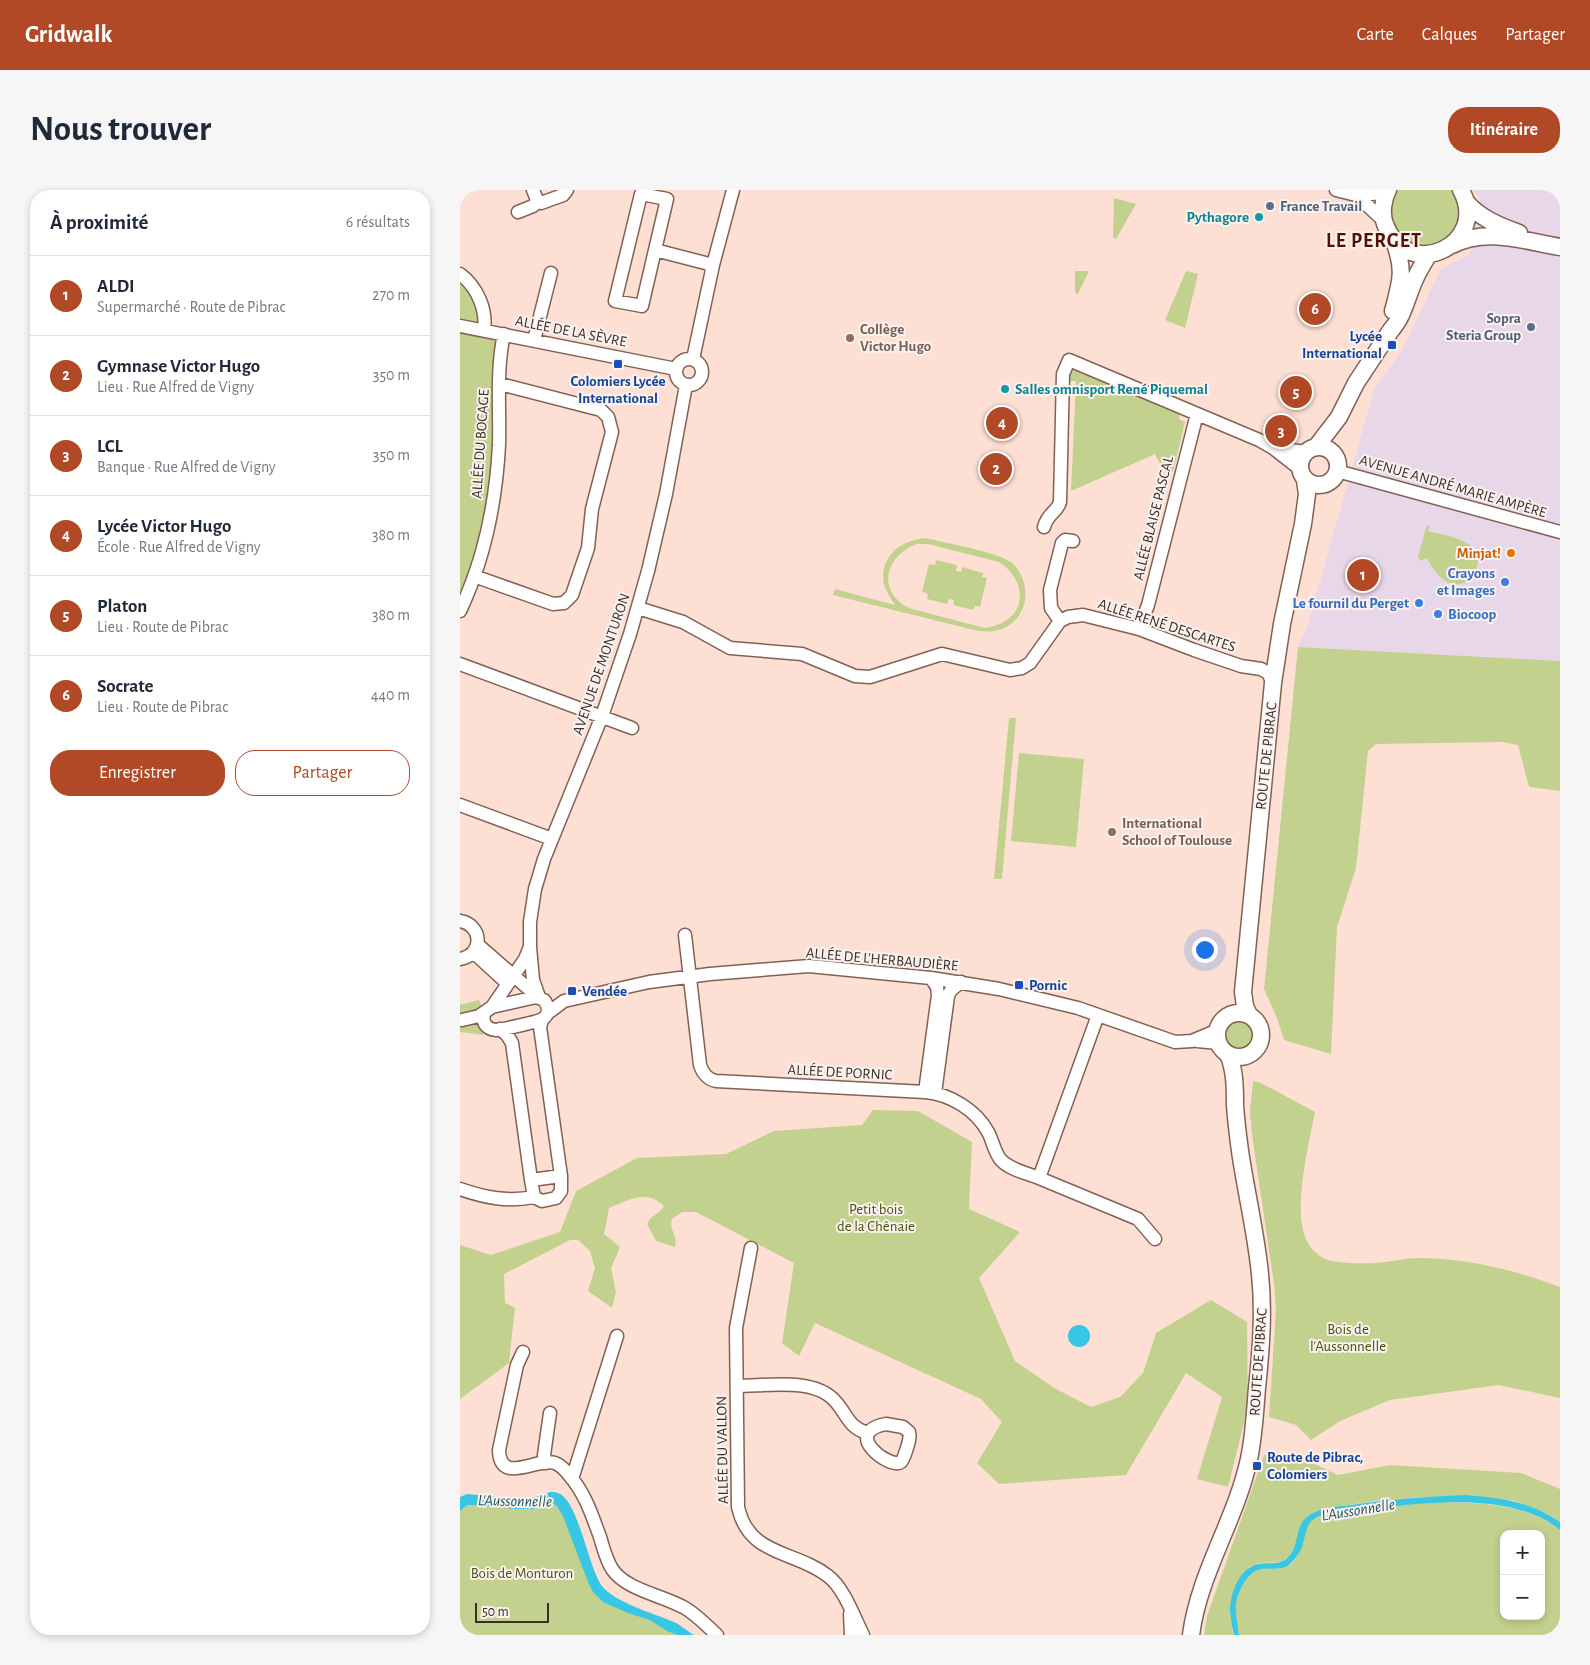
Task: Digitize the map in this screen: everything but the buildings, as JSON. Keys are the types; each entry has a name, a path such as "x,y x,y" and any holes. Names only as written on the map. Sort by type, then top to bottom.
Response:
{"main road":[{"path":"1387,192 1383,207 1383,220 1387,231 1401,248 1410,252 1429,254 1441,251 1469,237 1487,235 1560,247"},
{"path":"1452,244 1464,228 1467,214 1463,196"},
{"path":"1463,196 1476,213 1506,229 1560,247"},
{"path":"1391,330 1390,322 1398,297 1402,268 1394,241"},
{"path":"1339,417 1334,479 1323,485 1315,485 1303,474 1301,460 1312,450 1339,417 1356,383 1396,324 1415,279 1429,254"},
{"path":"1312,450 1327,449 1336,464"},
{"name":"ROUTE DE PIBRAC","path":"1249,1015 1245,1006 1243,992 1273,683 1282,624 1304,524 1306,494 1303,474"},
{"name":"ROUTE DE PIBRAC","path":"1304,524 1323,485"},
{"name":"ROUTE DE PIBRAC","path":"1228,1016 1235,1008 1243,992"},
{"path":"1239,1013 1249,1015 1258,1024 1261,1036 1256,1048 1246,1055 1238,1056 1222,1042 1222,1020 1239,1013"},
{"name":"ROUTE DE PIBRAC","path":"1191,1635 1194,1615 1210,1563 1235,1502 1249,1459 1262,1344 1263,1308 1260,1274 1240,1152 1235,1080 1231,1061 1222,1042"},
{"name":"ROUTE DE PIBRAC","path":"1235,1080 1238,1067 1246,1055"}],"street":[{"path":"518,212 533,206 535,196 543,202 560,196 567,190"},
{"path":"693,359 704,333 713,265 733,190"},
{"path":"1336,190 1356,195 1387,192"},
{"path":"642,194 667,199 655,250 642,306 615,301 642,194"},
{"path":"1356,195 1383,220"},
{"path":"655,250 713,265"},
{"path":"534,340 551,272"},
{"path":"460,274 472,286 480,299 484,317 484,330"},
{"name":"ALLÉE DE LA SÈVRE","path":"460,326 676,369"},
{"name":"ALLÉE DU BOCAGE","path":"460,612 474,576 485,539 497,475 500,384 504,334"},
{"path":"684,359 693,359 701,364 703,373 694,385 686,385 681,383 676,369 684,359"},
{"path":"1044,527 1048,517 1057,509 1060,502 1063,374 1069,360 1259,440 1273,448 1303,474"},
{"path":"474,576 553,604 564,603 570,599 588,548 592,509 612,432 608,417 601,410 500,384"},
{"name":"AVENUE DE MONTURON","path":"561,1176 540,1026 548,1006 540,998 533,980 530,947 530,922 535,889 539,872 602,716 638,608 666,494 686,385"},
{"name":"ALLÉE BLAISE PASCAL","path":"1139,629 1148,605 1197,414"},
{"path":"1273,448 1312,450"},
{"name":"AVENUE ANDRÉ MARIE AMPÈRE","path":"1336,464 1560,532"},
{"path":"638,608 683,622 730,648 802,654 855,676 870,677 942,654 1010,670 1019,669 1032,661 1060,621 1051,608 1050,590 1062,543 1065,540 1073,541"},
{"name":"ALLÉE RENÉ DESCARTES","path":"1060,621 1068,616 1087,615 1139,629 1241,666 1261,669 1268,673 1273,683"},
{"path":"460,664 632,728"},
{"path":"460,805 552,839"},
{"path":"460,921 467,922 475,930 478,938 475,948 466,957 460,958"},
{"path":"685,935 689,976"},
{"name":"AVENUE DE MONTURON","path":"487,1015 525,959 530,947"},
{"path":"475,948 511,980 530,990 540,998"},
{"name":"ALLÉE DE L'HERBAUDIÈRE","path":"545,1016 564,1002 617,988 689,976 809,966 961,982 1029,995 1098,1015 1167,1040 1222,1042"},
{"name":"ALLÉE DE PORNIC","path":"689,976 700,1065 703,1073 711,1080 930,1092 954,1101 974,1114 988,1132 1002,1161 1011,1167 1138,1220 1156,1239"},
{"path":"930,1092 938,995 937,987 931,978"},
{"path":"930,1092 948,996 951,990 961,982"},
{"name":"ALLÉE DE L'HERBAUDIÈRE","path":"487,1015 540,998 564,1002"},
{"path":"461,1020 487,1015 493,1030 545,1016"},
{"path":"1039,1178 1098,1015"},
{"path":"500,1029 512,1043 534,1197"},
{"path":"460,1189 506,1200 534,1197 542,1202 556,1198 562,1190 561,1176 531,1180"},
{"name":"ALLÉE DU VALLON","path":"751,1248 736,1328 738,1507 744,1526 760,1543 828,1575 839,1586 863,1635"},
{"path":"572,1479 617,1336"},
{"path":"523,1352 517,1365 499,1450 501,1460 505,1466 514,1469 552,1462 558,1465 572,1479 587,1503 607,1558 620,1578 627,1584 662,1596 686,1609 717,1635"},
{"name":"ALLÉE DU VALLON","path":"737,1386 798,1385 819,1389 836,1401 851,1424 867,1433"},
{"path":"546,1463 544,1455 550,1413"},
{"name":"ALLÉE DU VALLON","path":"849,1607 851,1635"}],"shaded area":[{"path":"1474,190 1560,190 1560,661 1298,647 1307,628 1374,390 1402,350 1441,269 1470,254 1480,202"}],"green space":[{"path":"1397,190 1452,190 1461,215 1452,238 1431,250 1407,246 1391,227 1389,204"},
{"path":"1114,198 1136,204 1116,239 1113,238"},
{"path":"1075,271 1089,271 1078,294 1075,293"},
{"path":"1186,271 1198,274 1185,328 1165,320"},
{"path":"460,274 485,323 504,334 497,475 460,611"},
{"path":"1075,370 1180,413 1179,419 1185,422 1173,472 1164,471 1155,454 1071,491 1076,381 1068,381 1070,371"},
{"path":"1427,525 1429,525 1428,531 1457,539 1472,547 1477,555 1477,565 1474,574 1468,581 1459,584 1449,583 1438,574 1427,558 1420,561 1418,556"},
{"path":"926,538 971,548 996,555 1012,563 1018,570 1025,587 1024,604 1021,613 1008,626 1001,629 978,631 833,595 835,589 895,605 884,584 883,574 885,565 888,558 900,546 917,539","holes":["917,544 928,544 999,562 1010,571 1020,591 1016,611 1009,619 998,625 985,628 912,609 902,604 893,595 889,587 890,569 894,561 908,548"]},
{"path":"936,560 957,565 956,571 961,572 962,567 983,573 982,577 987,578 980,607 975,606 973,610 953,605 954,600 949,599 947,604 927,599 928,594 922,592 929,564 935,565"},
{"path":"1298,647 1560,661 1560,791 1529,787 1518,745 1502,742 1376,744 1368,751 1356,868 1337,927 1331,1054 1284,1040 1277,1018 1264,989"},
{"path":"1009,718 1016,718 1002,879 994,879"},
{"path":"1019,753 1084,759 1076,847 1011,841"},
{"path":"479,1000 484,1017 483,1035 460,1032 460,1005"},
{"path":"1239,1019 1245,1020 1250,1024 1254,1029 1254,1041 1250,1046 1245,1050 1239,1051 1233,1050 1228,1046 1224,1041 1223,1035 1224,1029 1228,1024 1233,1020"},
{"name":"Bois de l'Aussonnelle","path":"1253,1081 1261,1083 1315,1112 1303,1179 1301,1215 1303,1230 1308,1243 1318,1255 1328,1260 1345,1263 1378,1263 1415,1258 1455,1260 1508,1270 1560,1287 1560,1398 1499,1385 1390,1400 1340,1421 1311,1440 1296,1425 1269,1417 1276,1309 1252,1135 1250,1112"},
{"name":"Petit bois de la Chênaie","path":"873,1110 918,1111 972,1142 969,1209 1020,1232 979,1278 1015,1361 1056,1389 1091,1407 1120,1397 1143,1373 1156,1333 1211,1300 1247,1322 1248,1407 1228,1487 1197,1479 1222,1397 1186,1373 1126,1475 999,1484 977,1463 1002,1422 981,1399 815,1323 799,1356 782,1343 794,1263 696,1212 682,1212 672,1219 671,1224 676,1242 675,1247 656,1241 647,1224 664,1206 651,1198 644,1197 630,1199 609,1208 604,1234 620,1247 611,1268 616,1292 612,1308 588,1291 595,1268 590,1251 578,1240 570,1240 504,1274 505,1303 515,1308 509,1363 460,1399 460,1245 491,1255 560,1232 576,1191 637,1158 726,1154 774,1131 862,1125"},
{"path":"1293,1454 1338,1475 1390,1465 1521,1473 1560,1489 1560,1522 1548,1514 1512,1500 1426,1497 1382,1500 1328,1508 1315,1512 1300,1529 1295,1547 1290,1556 1282,1562 1260,1563 1249,1567 1230,1613 1233,1635 1204,1635 1207,1616 1264,1455"},
{"name":"Bois de Monturon","path":"557,1498 597,1590 680,1635 460,1635 460,1503 528,1504"},
{"path":"1442,1502 1488,1504 1534,1515 1560,1530 1560,1635 1239,1635 1236,1605 1238,1595 1247,1578 1260,1569 1283,1568 1290,1565 1298,1554 1306,1529 1311,1521 1334,1513 1394,1505"}],"water":[{"path":"1079,1325 1087,1328 1090,1336 1087,1344 1079,1347 1071,1344 1068,1336 1071,1328"},
{"name":"L'Aussonnelle","path":"550,1492 557,1493 565,1498 571,1507 597,1577 608,1592 635,1607 677,1623 694,1635 678,1635 667,1631 650,1620 603,1602 593,1592 563,1516 557,1506 552,1503 535,1509 467,1505 460,1511 460,1497 467,1494 526,1499"},
{"name":"L'Aussonnelle","path":"1465,1495 1503,1499 1537,1509 1560,1522 1560,1530 1542,1518 1522,1510 1500,1505 1476,1503 1429,1503 1351,1510 1317,1517 1308,1525 1301,1549 1288,1566 1257,1570 1244,1582 1236,1604 1239,1635 1234,1635 1230,1605 1237,1582 1246,1570 1252,1566 1262,1563 1279,1562 1290,1556 1300,1527 1307,1517 1317,1511 1328,1508 1379,1501"}],"place":[{"name":"France Travail","path":"1270,206"},
{"name":"Pythagore","path":"1259,217"},
{"name":"Socrate","path":"1315,309"},
{"name":"Sopra Steria Group","path":"1531,327"},
{"name":"Collège Victor Hugo","path":"850,338"},
{"name":"Lycée International","path":"1392,345"},
{"name":"Colomiers Lycée International","path":"618,364"},
{"name":"Salles omnisport René Piquemal","path":"1005,389"},
{"name":"Platon","path":"1296,392"},
{"name":"Lycée Victor Hugo","path":"1002,423"},
{"name":"LCL","path":"1281,431"},
{"name":"Gymnase Victor Hugo","path":"996,469"},
{"name":"Minjat!","path":"1511,553"},
{"name":"ALDI","path":"1363,575"},
{"name":"Crayons et Images","path":"1505,582"},
{"name":"Le fournil du Perget","path":"1419,603"},
{"name":"Biocoop","path":"1438,614"},
{"name":"International School of Toulouse","path":"1112,832"},
{"name":"Pornic","path":"1019,985"},
{"name":"Vendée","path":"572,991"},
{"name":"Route de Pibrac, Colomiers","path":"1257,1466"}],"district":[{"name":"LE PERGET","path":"1374,240"}]}
